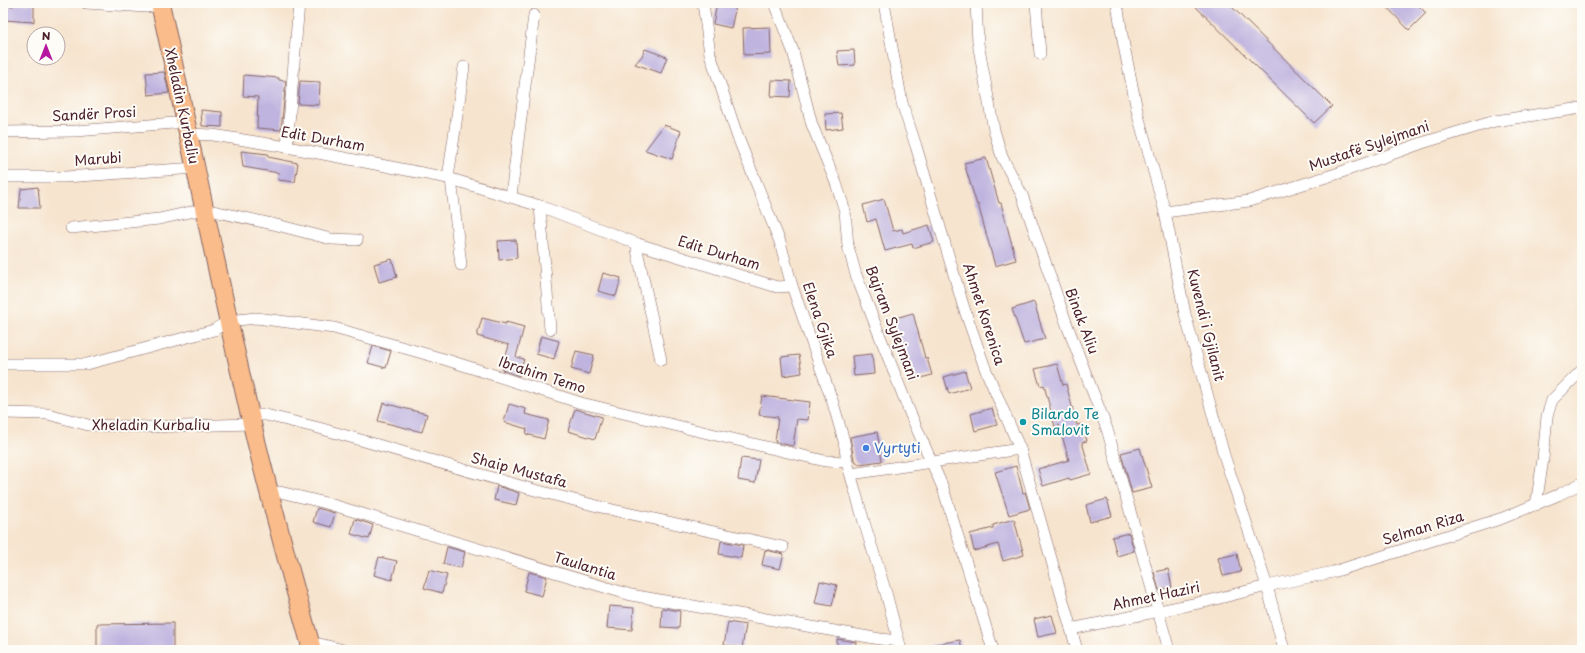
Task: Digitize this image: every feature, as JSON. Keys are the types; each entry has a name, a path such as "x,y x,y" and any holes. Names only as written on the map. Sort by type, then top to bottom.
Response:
{"main road":[{"name":"Xheladin Kurbaliu","path":"161,4 228,321 251,420 269,493 311,647"}],"street":[{"path":"86,3 146,7 161,4"},
{"path":"287,147 299,3"},
{"name":"Elena Gjika","path":"703,3 710,54 737,134 780,242 792,286 833,403 864,522 900,645"},
{"name":"Bajram Sylejmani","path":"774,3 793,51 812,125 836,183 844,211 848,246 856,275 910,413 944,488 993,650"},
{"name":"Ahmet Korenica","path":"884,3 902,103 919,153 963,305 985,368 1020,449 1071,629"},
{"name":"Binak Aliu","path":"976,3 978,43 994,130 1002,157 1022,195 1067,325 1107,429 1169,650"},
{"path":"1036,3 1040,54"},
{"name":"Kuvendi i Gjilanit","path":"1117,3 1138,115 1165,212 1185,314 1224,456 1267,586 1284,650"},
{"path":"511,196 534,15"},
{"path":"461,265 450,178 464,67"},
{"name":"Mustafë Sylejmani","path":"1165,212 1249,201 1339,173 1422,143 1495,121 1582,108"},
{"name":"Edit Durham","path":"187,128 214,135 287,147 450,178 540,206 638,244 777,287 792,286"},
{"name":"Sandër Prosi","path":"3,132 187,128"},
{"name":"Marubi","path":"3,177 65,177 196,168"},
{"path":"540,206 550,329"},
{"path":"71,228 159,219 204,209 278,225 331,239 357,240"},
{"path":"638,244 637,250 662,360"},
{"name":"Ibrahim Temo","path":"228,321 256,318 334,328 448,360 581,403 818,460 848,462"},
{"path":"3,364 87,364 214,330 228,321"},
{"path":"1536,505 1543,459 1547,416 1552,400 1582,370"},
{"name":"Xheladin Kurbaliu","path":"3,412 48,414 88,425 148,427 251,420"},
{"name":"Shaip Mustafa","path":"251,420 266,415 319,428 531,489 613,510 783,547"},
{"path":"851,474 1020,449"},
{"name":"Selman Riza","path":"1267,586 1333,572 1475,528 1536,505 1582,483"},
{"name":"Taulantia","path":"269,493 280,492 326,503 631,595 880,639 900,645"},
{"name":"Ahmet Haziri","path":"1071,629 1208,601 1267,586"},
{"path":"1071,629 1076,650"},
{"path":"311,647 320,644 342,650"}],"building":[{"path":"717,3 736,6 731,28 713,24"},
{"path":"1192,3 1228,3 1332,106 1314,123"},
{"path":"1383,3 1416,3 1426,13 1409,30"},
{"path":"13,4 34,4 34,22 3,20 3,6 13,6"},
{"path":"770,27 771,54 744,55 743,28"},
{"path":"645,49 667,57 661,73 635,64 642,56"},
{"path":"854,50 855,65 839,66 837,51"},
{"path":"164,72 169,93 148,95 146,73"},
{"path":"244,75 279,78 279,80 286,81 281,130 257,128 258,97 243,96"},
{"path":"772,80 791,81 790,97 771,96"},
{"path":"300,81 320,82 319,105 298,104"},
{"path":"201,110 222,112 222,127 202,126"},
{"path":"841,113 843,128 826,130 825,114"},
{"path":"664,125 681,131 672,159 645,150"},
{"path":"241,151 268,154 268,157 298,163 295,182 278,180 279,173 243,167"},
{"path":"986,158 999,203 1001,203 1016,260 995,266 978,204 977,205 964,163"},
{"path":"38,187 40,208 19,208 21,189"},
{"path":"884,199 893,231 902,229 903,233 929,225 934,242 913,248 912,244 885,251 876,219 867,222 863,205"},
{"path":"516,240 517,258 499,260 498,241"},
{"path":"392,259 397,277 379,282 374,264"},
{"path":"603,273 621,278 616,296 598,291"},
{"path":"1034,302 1045,339 1024,344 1012,309"},
{"path":"913,313 925,358 927,358 932,375 910,381 905,361 903,362 892,319"},
{"path":"482,318 524,327 516,357 524,359 519,376 502,370 509,345 477,336"},
{"path":"541,336 559,341 554,359 536,354"},
{"path":"373,346 391,351 386,368 368,363"},
{"path":"576,351 594,355 589,374 571,369"},
{"path":"872,354 874,374 854,376 852,356"},
{"path":"799,355 802,373 783,376 781,357"},
{"path":"1057,364 1063,385 1066,384 1077,425 1082,424 1087,441 1082,442 1091,474 1070,480 1069,478 1043,486 1038,469 1069,460 1059,425 1055,427 1044,385 1040,386 1035,369"},
{"path":"965,371 970,388 949,394 944,377"},
{"path":"762,396 810,402 808,420 797,419 793,446 775,442 778,417 759,415"},
{"path":"383,403 427,414 422,432 378,421"},
{"path":"509,404 526,409 525,414 549,420 544,439 526,434 527,429 504,422"},
{"path":"992,408 997,425 975,431 971,414"},
{"path":"575,409 602,417 595,439 568,431"},
{"name":"Vyrtyti","path":"877,432 882,461 859,464 854,460 850,437"},
{"path":"1140,448 1152,488 1132,493 1121,453"},
{"path":"741,458 759,460 755,483 738,480"},
{"path":"1016,466 1023,493 1025,492 1030,509 1009,515 995,472"},
{"path":"497,486 519,493 516,505 494,500"},
{"path":"1107,499 1112,516 1090,522 1086,505"},
{"path":"317,508 335,513 331,527 313,522"},
{"path":"355,519 373,525 369,539 351,534"},
{"path":"1014,519 1024,555 1003,561 998,544 974,551 970,534 993,528 993,525"},
{"path":"1129,533 1134,551 1117,556 1112,537"},
{"path":"721,541 743,545 741,558 719,554"},
{"path":"447,547 465,552 461,568 443,564"},
{"path":"765,550 784,554 780,569 762,565"},
{"path":"1237,554 1241,572 1223,576 1218,558"},
{"path":"379,557 397,561 392,580 374,575"},
{"path":"1168,569 1172,587 1159,590 1154,572"},
{"path":"429,570 447,575 442,593 424,588"},
{"path":"529,572 547,577 542,596 524,591"},
{"path":"820,581 837,585 832,606 815,603"},
{"path":"609,606 634,608 632,630 607,628"},
{"path":"662,608 680,611 679,628 661,627"},
{"path":"1052,615 1057,633 1038,637 1034,619"},
{"path":"728,622 746,625 742,648 724,645"},
{"path":"173,623 173,650 97,650 97,624"},
{"path":"837,639 856,642 855,650 837,650"},
{"path":"960,640 962,650 932,650 931,645"}],"place":[{"name":"Bilardo Te Smalovit","path":"1023,422"},
{"name":"Vyrtyti","path":"866,448"}]}
